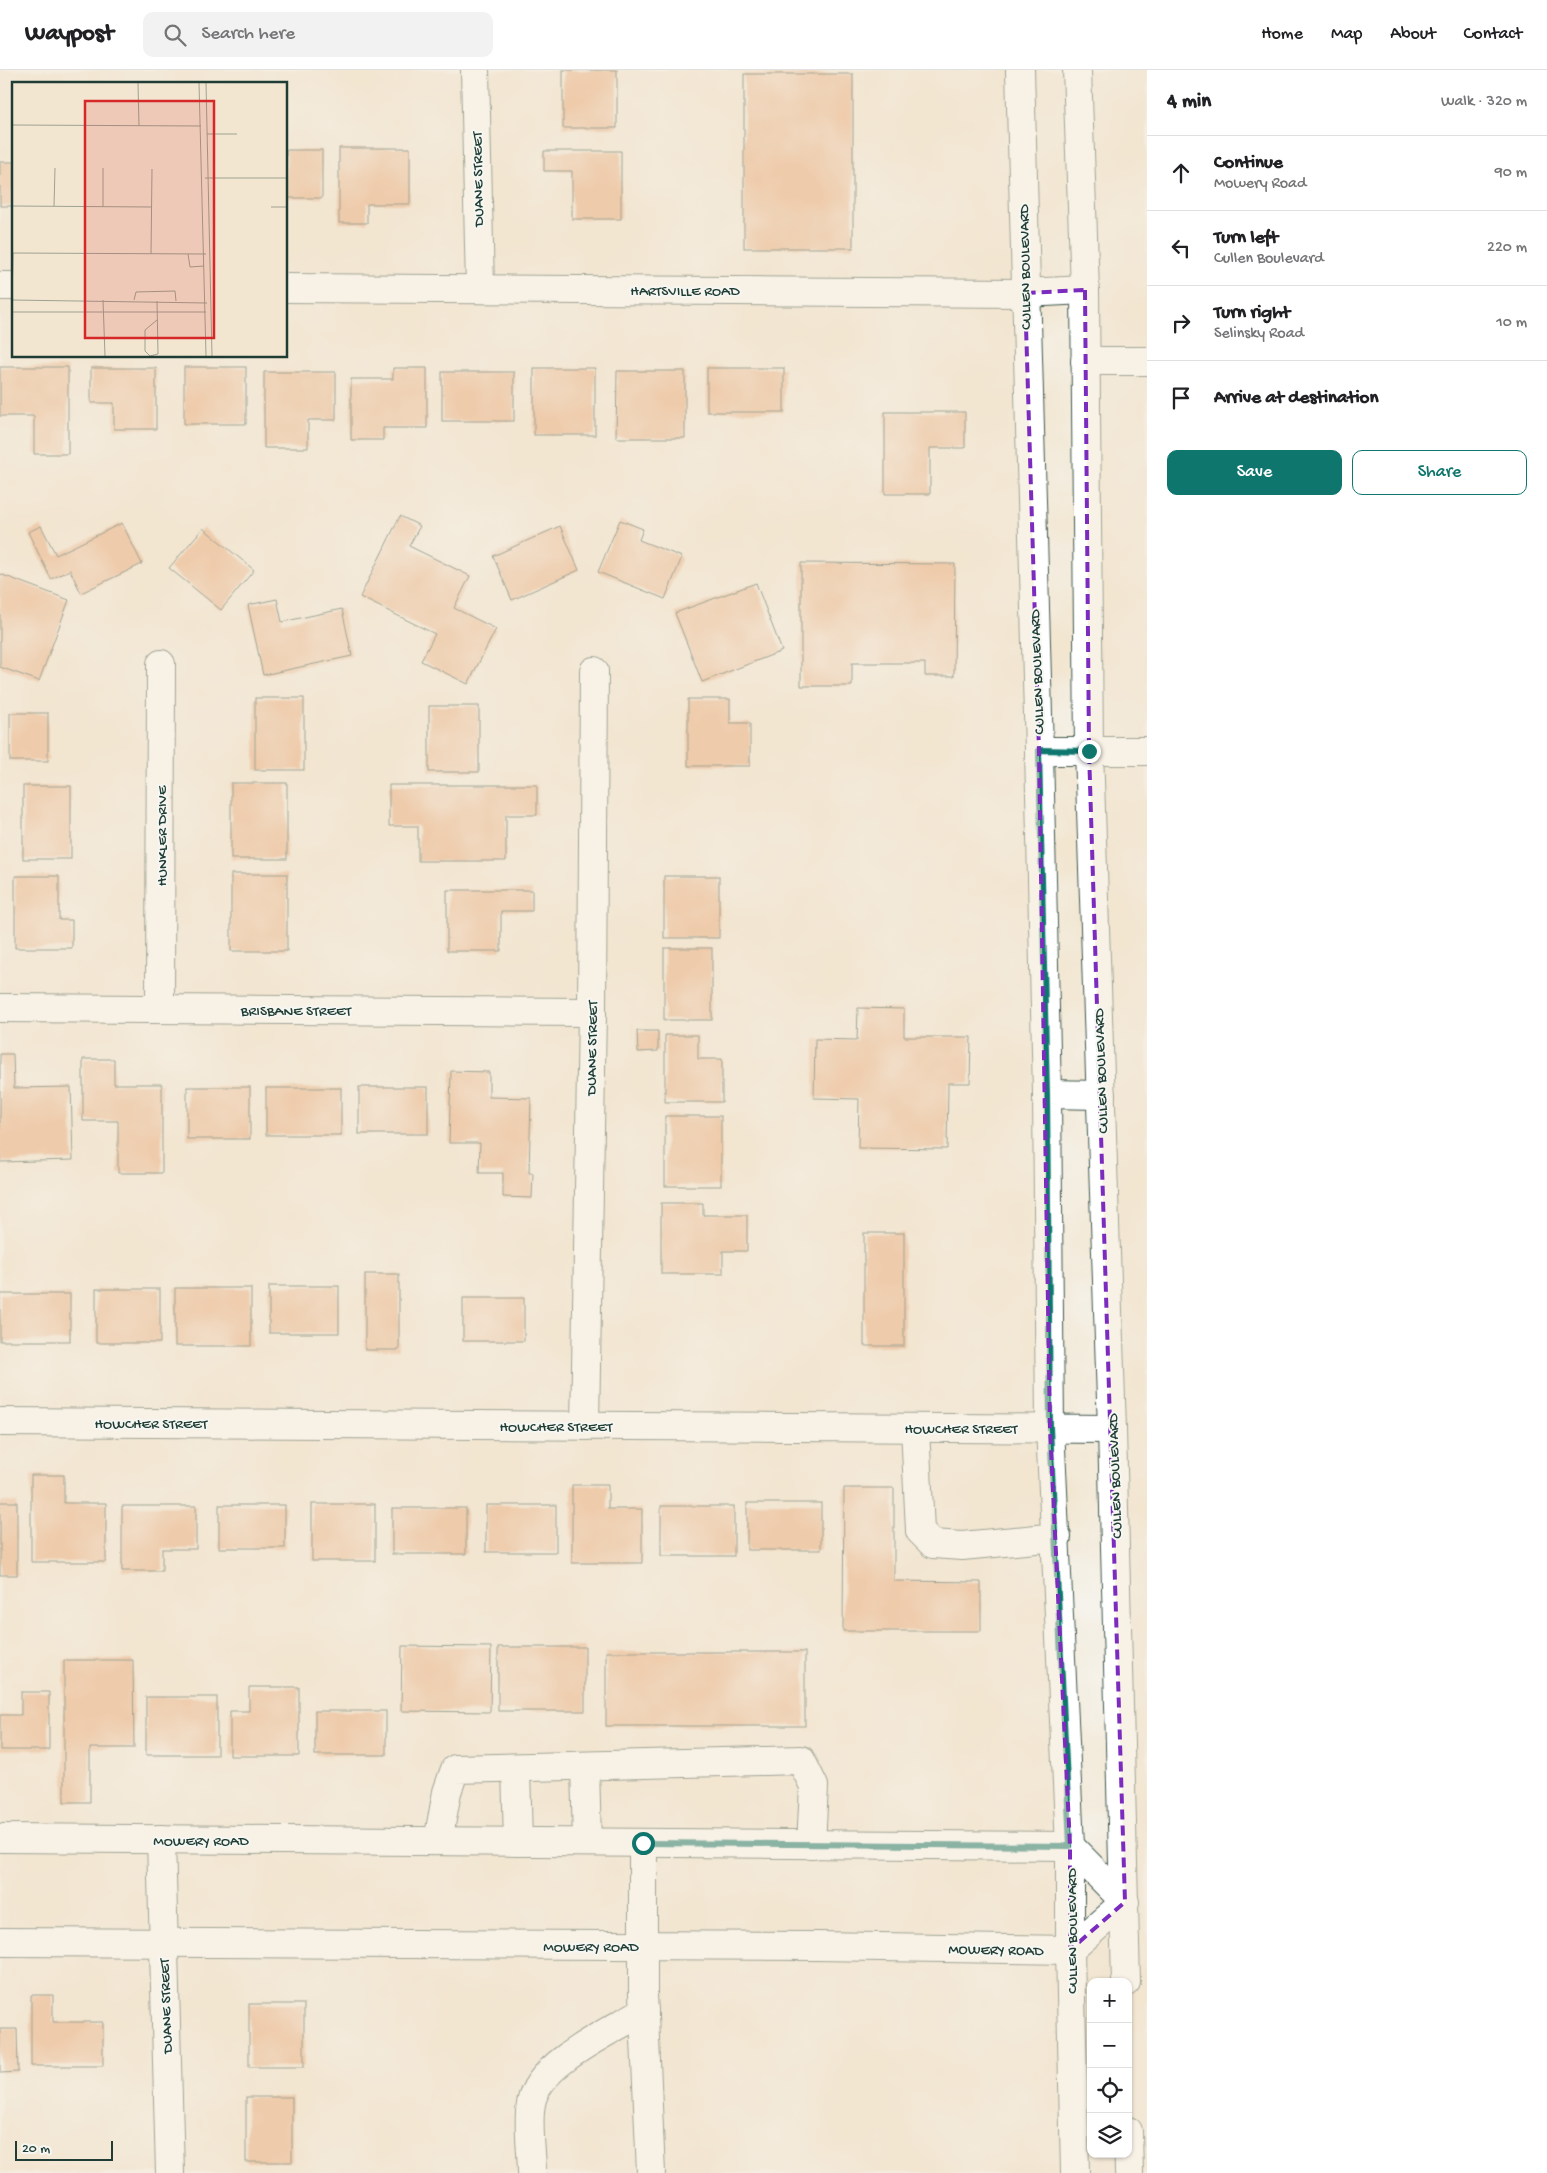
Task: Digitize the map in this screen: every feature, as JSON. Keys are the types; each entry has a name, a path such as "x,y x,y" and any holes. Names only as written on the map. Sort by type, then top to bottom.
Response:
{"street":[{"name":"DUANE STREET","path":"475,70 480,289"},
{"name":"CULLEN BOULEVARD","path":"1020,70 1047,1094 1050,1428 1057,1537 1070,1846 1070,1950 1075,2173"},
{"name":"CULLEN BOULEVARD","path":"1077,70 1084,290 1089,751 1112,1429 1126,1978"},
{"name":"HARTSVILLE ROAD","path":"288,288 1025,293 1084,290"},
{"path":"1084,362 1147,361"},
{"name":"HUNKLER DRIVE","path":"160,1009 161,664"},
{"name":"DUANE STREET","path":"585,1426 592,1012 594,671"},
{"path":"1039,750 1147,752"},
{"name":"BRISBANE STREET","path":"0,1008 592,1012"},
{"path":"1047,1094 1101,1095"},
{"name":"HOWCHER STREET","path":"0,1422 1112,1429"},
{"path":"915,1428 920,1531 933,1544 962,1546 1057,1537"},
{"path":"438,1841 447,1792 455,1769 801,1760 814,1786 811,1845"},
{"path":"585,1766 588,1842"},
{"path":"516,1768 518,1842"},
{"name":"MOWERY ROAD","path":"0,1838 1070,1846"},
{"name":"DUANE STREET","path":"161,1839 170,2173"},
{"path":"643,1843 644,2011 651,2173"},
{"path":"1070,1846 1125,1902 1070,1950"},
{"name":"MOWERY ROAD","path":"0,1942 816,1946 1070,1950"},
{"path":"532,2173 531,2103 540,2081 561,2061 644,2011"},
{"path":"1129,2158 1129,2173"}],"highlighted area":[{"path":"1085,290 1089,751 1125,1902 1070,1950 1070,1846 1050,1428 1039,751 1025,293"}],"building":[{"path":"563,70 617,70 617,128 563,128"},
{"path":"744,74 853,74 853,248 744,248"},
{"path":"339,148 410,148 410,204 367,204 367,223 339,223"},
{"path":"288,150 322,150 322,198 288,198"},
{"path":"544,151 621,151 621,219 572,219 572,171 544,171"},
{"path":"0,162 12,162 12,206 0,206"},
{"path":"0,367 68,367 68,454 34,454 34,416 0,416"},
{"path":"184,367 246,367 246,424 184,424"},
{"path":"91,368 156,368 156,429 114,429 114,403 91,403"},
{"path":"393,368 427,368 427,428 383,428 383,440 351,440 351,379 393,379"},
{"path":"534,368 595,368 595,435 534,435"},
{"path":"707,368 784,368 784,412 707,412"},
{"path":"617,371 685,371 685,438 616,438"},
{"path":"264,372 336,372 336,420 308,420 308,448 264,448"},
{"path":"442,372 514,372 514,421 442,421"},
{"path":"885,412 965,412 965,448 930,448 930,494 885,494"},
{"path":"400,516 420,526 409,546 470,576 454,608 496,629 468,684 421,661 435,634 360,597"},
{"path":"620,520 643,529 639,540 682,557 665,599 598,572"},
{"path":"122,523 142,564 81,593 70,570 51,579 28,532 41,526 56,555"},
{"path":"560,526 579,570 512,600 493,556"},
{"path":"203,528 254,570 221,610 169,568"},
{"path":"801,563 955,564 954,676 925,676 925,663 852,663 852,686 801,686"},
{"path":"0,574 69,600 39,681 0,667"},
{"path":"756,583 782,651 702,682 675,613"},
{"path":"277,599 282,622 342,609 352,656 263,675 248,605"},
{"path":"255,698 304,698 304,770 255,770"},
{"path":"688,699 730,699 730,723 750,723 750,766 688,766"},
{"path":"429,706 479,706 479,772 429,772"},
{"path":"10,713 48,713 48,761 10,761"},
{"path":"231,783 287,783 287,859 231,859"},
{"path":"389,785 537,785 537,815 506,815 506,861 418,861 418,826 389,826"},
{"path":"23,786 71,786 71,859 23,859"},
{"path":"231,874 287,874 287,951 231,951"},
{"path":"15,876 59,876 59,920 72,920 72,948 15,948"},
{"path":"664,876 719,876 719,938 664,938"},
{"path":"447,890 532,890 532,911 501,911 501,951 447,951"},
{"path":"664,948 712,948 712,1020 664,1020"},
{"path":"858,1008 904,1009 904,1037 971,1037 970,1083 948,1083 947,1149 858,1148 859,1099 814,1098 815,1039 857,1040"},
{"path":"637,1031 658,1031 658,1051 638,1052"},
{"path":"665,1035 698,1035 698,1059 722,1059 722,1102 665,1102"},
{"path":"0,1054 13,1054 14,1088 71,1087 73,1160 0,1162"},
{"path":"83,1059 114,1059 114,1084 162,1084 162,1173 118,1173 118,1121 83,1121"},
{"path":"451,1071 489,1072 489,1097 531,1098 529,1173 533,1173 532,1198 503,1197 503,1173 479,1173 480,1143 449,1143"},
{"path":"187,1087 250,1087 250,1139 187,1139"},
{"path":"359,1087 428,1087 428,1134 359,1134"},
{"path":"266,1088 341,1088 341,1135 266,1135"},
{"path":"665,1116 721,1116 721,1186 665,1186"},
{"path":"661,1203 703,1203 703,1215 747,1215 747,1251 723,1251 723,1274 661,1274"},
{"path":"864,1233 904,1233 904,1346 864,1346"},
{"path":"365,1274 399,1274 399,1350 365,1350"},
{"path":"269,1286 339,1286 339,1333 269,1333"},
{"path":"175,1288 251,1288 251,1346 175,1346"},
{"path":"96,1289 160,1289 160,1343 96,1343"},
{"path":"0,1294 70,1294 70,1341 0,1341"},
{"path":"463,1298 524,1298 524,1341 463,1341"},
{"path":"31,1475 64,1475 64,1503 106,1503 106,1562 31,1562"},
{"path":"572,1485 608,1485 608,1509 642,1509 642,1563 572,1563"},
{"path":"844,1488 894,1488 894,1581 981,1582 981,1631 843,1631"},
{"path":"0,1502 17,1502 17,1575 0,1575"},
{"path":"747,1503 821,1503 821,1550 747,1550"},
{"path":"312,1504 375,1504 375,1561 312,1561"},
{"path":"219,1505 285,1505 285,1548 219,1548"},
{"path":"486,1505 556,1505 556,1552 486,1552"},
{"path":"122,1506 196,1506 196,1549 162,1549 162,1571 122,1571"},
{"path":"661,1506 734,1506 734,1556 661,1556"},
{"path":"392,1508 466,1508 466,1554 392,1554"},
{"path":"402,1646 491,1647 490,1712 401,1711"},
{"path":"498,1647 585,1647 585,1711 498,1711"},
{"path":"606,1652 805,1652 805,1726 606,1726"},
{"path":"64,1660 133,1660 134,1748 90,1748 90,1802 64,1802"},
{"path":"249,1687 299,1687 299,1756 230,1756 230,1711 249,1711"},
{"path":"21,1692 49,1692 49,1750 0,1750 0,1715 21,1715"},
{"path":"146,1697 217,1697 217,1755 146,1755"},
{"path":"315,1711 386,1711 386,1755 315,1755"},
{"path":"31,1995 53,1995 53,2022 103,2022 103,2066 31,2066"},
{"path":"249,2004 304,2004 304,2067 249,2067"},
{"path":"0,2029 17,2029 18,2072 0,2073"},
{"path":"246,2097 292,2097 292,2162 246,2162"}],"route":[{"path":"643,1843 1070,1846 1057,1537 1050,1428 1047,1094 1039,750 1089,751"}]}
